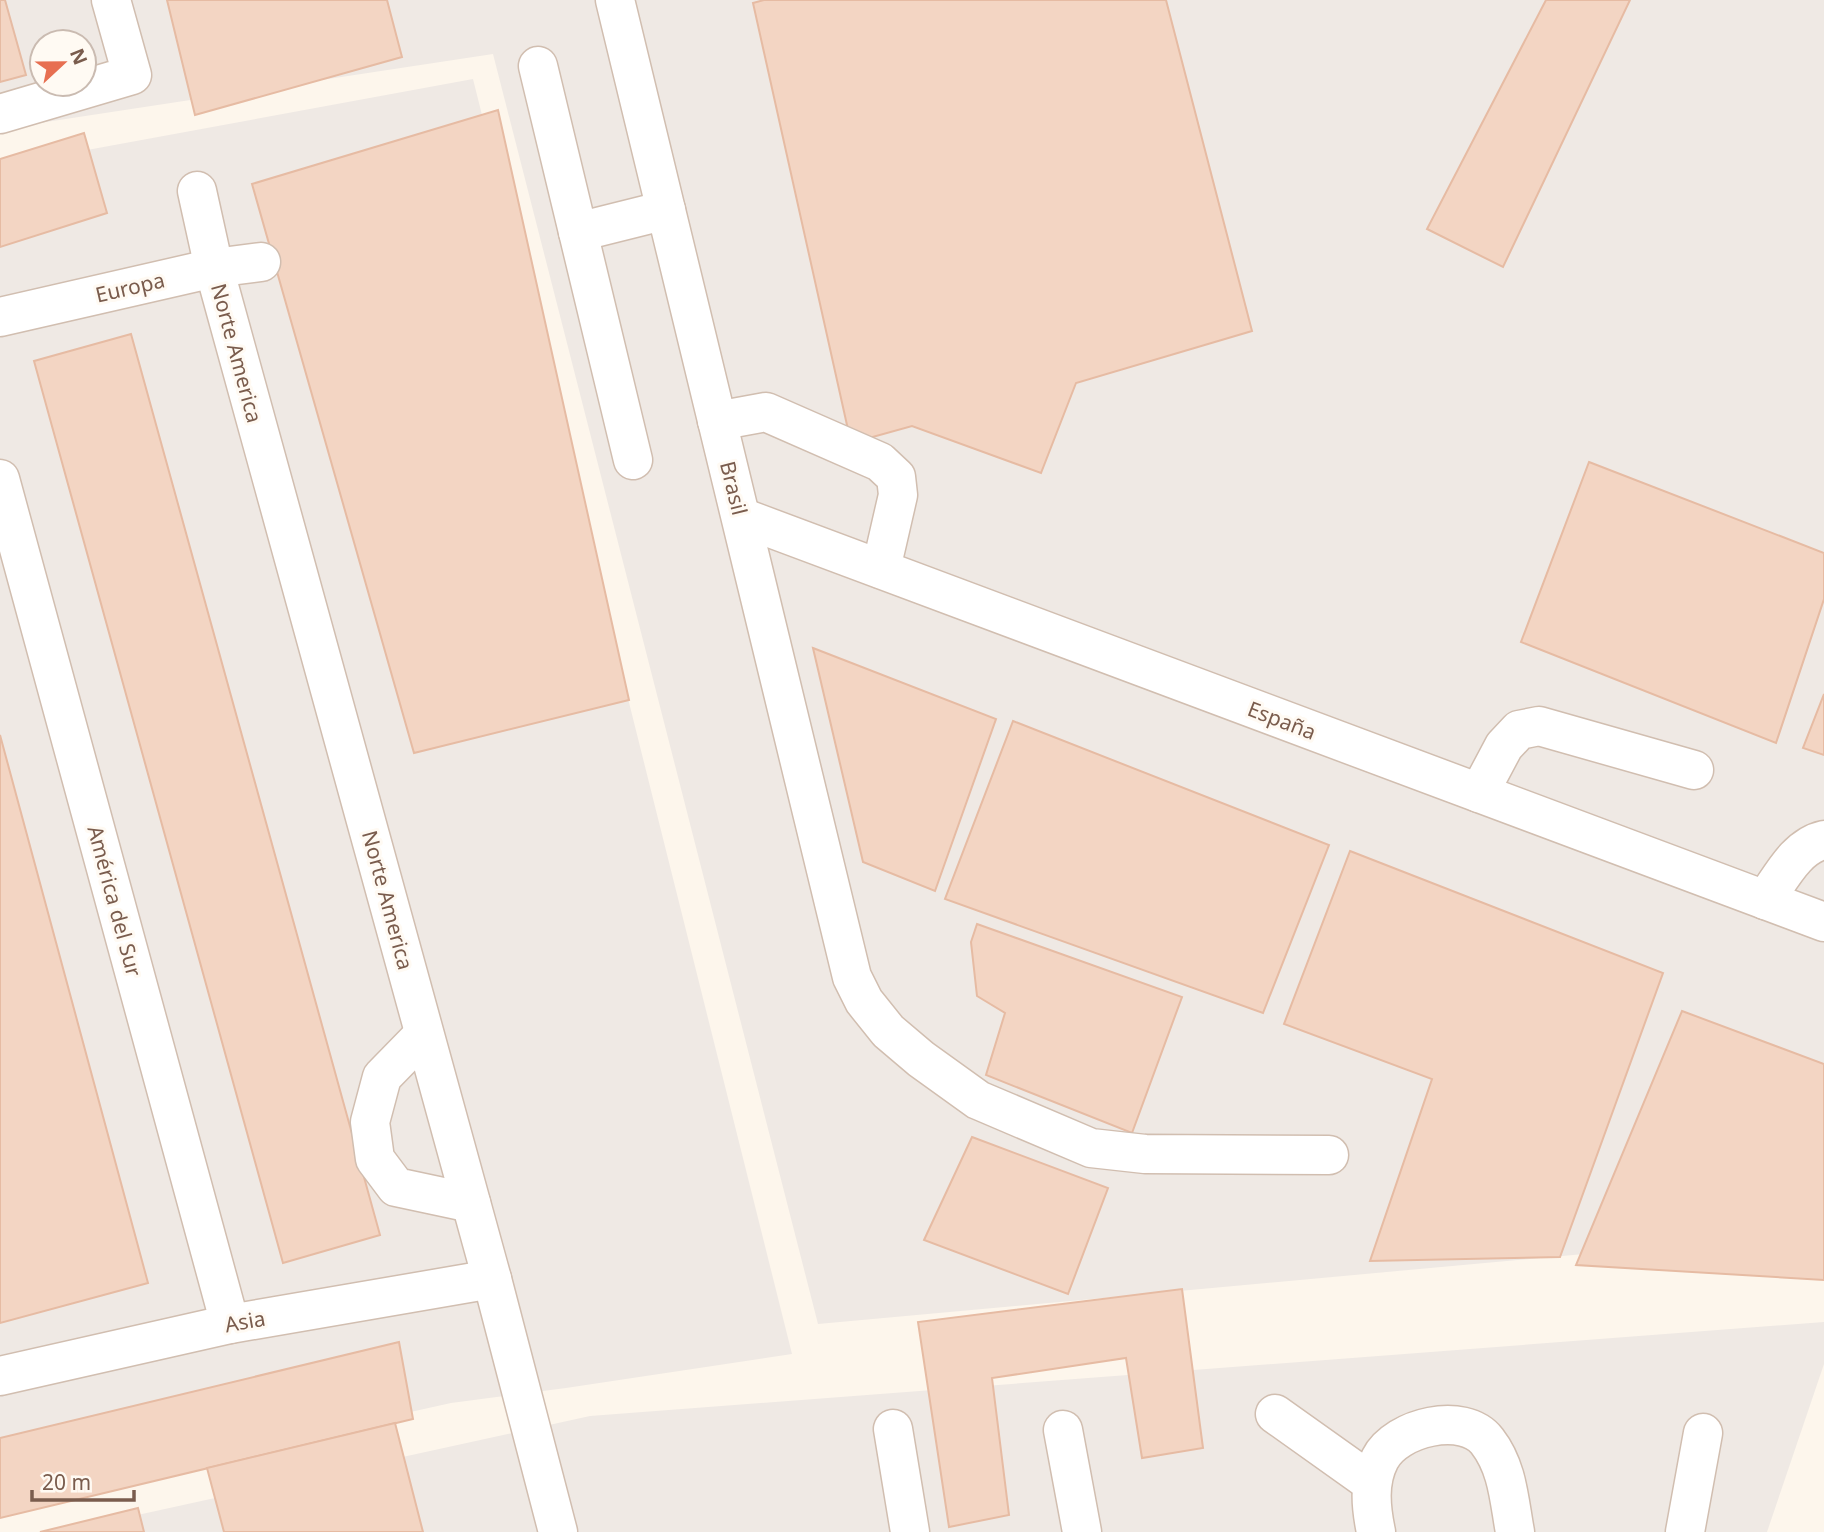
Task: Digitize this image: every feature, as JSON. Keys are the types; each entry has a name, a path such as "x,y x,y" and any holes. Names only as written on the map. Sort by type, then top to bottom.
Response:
{"street":[{"path":"0,114 132,75 111,0"},
{"name":"Brasil","path":"615,0 852,977 864,1001 888,1031 921,1059 978,1100 1091,1148 1145,1154 1329,1155"},
{"path":"538,66 634,460"},
{"name":"Norte America","path":"197,191 214,268 492,1279 558,1532"},
{"path":"578,232 666,210"},
{"name":"Europa","path":"0,317 214,268 261,262"},
{"path":"717,421 766,412 880,462 896,477 898,495 881,569"},
{"name":"América del Sur","path":"0,479 230,1324"},
{"name":"España","path":"741,517 1824,922"},
{"path":"1479,793 1504,746 1519,730 1539,726 1695,770"},
{"path":"1765,900 1794,859 1812,843 1824,840"},
{"path":"424,1034 382,1077 370,1122 375,1158 396,1187 471,1203"},
{"name":"Asia","path":"0,1376 230,1324 492,1279"},
{"path":"1275,1414 1371,1483"},
{"path":"1376,1532 1372,1515 1371,1483 1381,1456 1403,1436 1437,1425 1464,1425 1485,1438 1503,1465 1515,1532"},
{"path":"893,1429 909,1532"},
{"path":"1063,1430 1082,1532"},
{"path":"1685,1532 1703,1433"}],"shaded area":[{"path":"0,0 1824,0 1824,1232 818,1324 493,54 0,129"},
{"path":"473,79 792,1354 451,1403 0,1503 0,166"},
{"path":"1824,1322 1824,1364 1767,1532 60,1532 590,1416"}],"building":[{"path":"0,0 5,0 26,75 0,82"},
{"path":"167,0 387,0 402,57 195,115"},
{"path":"764,0 1166,0 1252,331 1076,383 1041,473 912,426 851,443 753,3"},
{"path":"1546,0 1630,0 1503,267 1427,229"},
{"path":"498,110 629,700 414,753 252,184"},
{"path":"84,133 107,213 0,247 0,159"},
{"path":"131,334 380,1235 283,1263 34,361"},
{"path":"1589,462 1824,553 1824,599 1776,743 1521,642"},
{"path":"813,648 996,719 935,891 863,862"},
{"path":"1824,694 1824,755 1803,748"},
{"path":"1013,721 1329,845 1263,1013 945,899"},
{"path":"0,735 148,1283 0,1323"},
{"path":"1350,851 1663,973 1560,1257 1370,1261 1432,1079 1284,1024"},
{"path":"977,924 1182,997 1132,1133 986,1075 1005,1013 977,996 971,942"},
{"path":"1682,1011 1824,1064 1824,1280 1576,1265"},
{"path":"972,1137 1108,1188 1068,1294 924,1240"},
{"path":"1182,1289 1203,1448 1142,1458 1126,1358 992,1378 1009,1515 949,1527 918,1322"},
{"path":"399,1342 413,1419 0,1518 0,1438"},
{"path":"395,1423 423,1532 224,1532 207,1468"},
{"path":"138,1508 144,1532 40,1532"}]}
